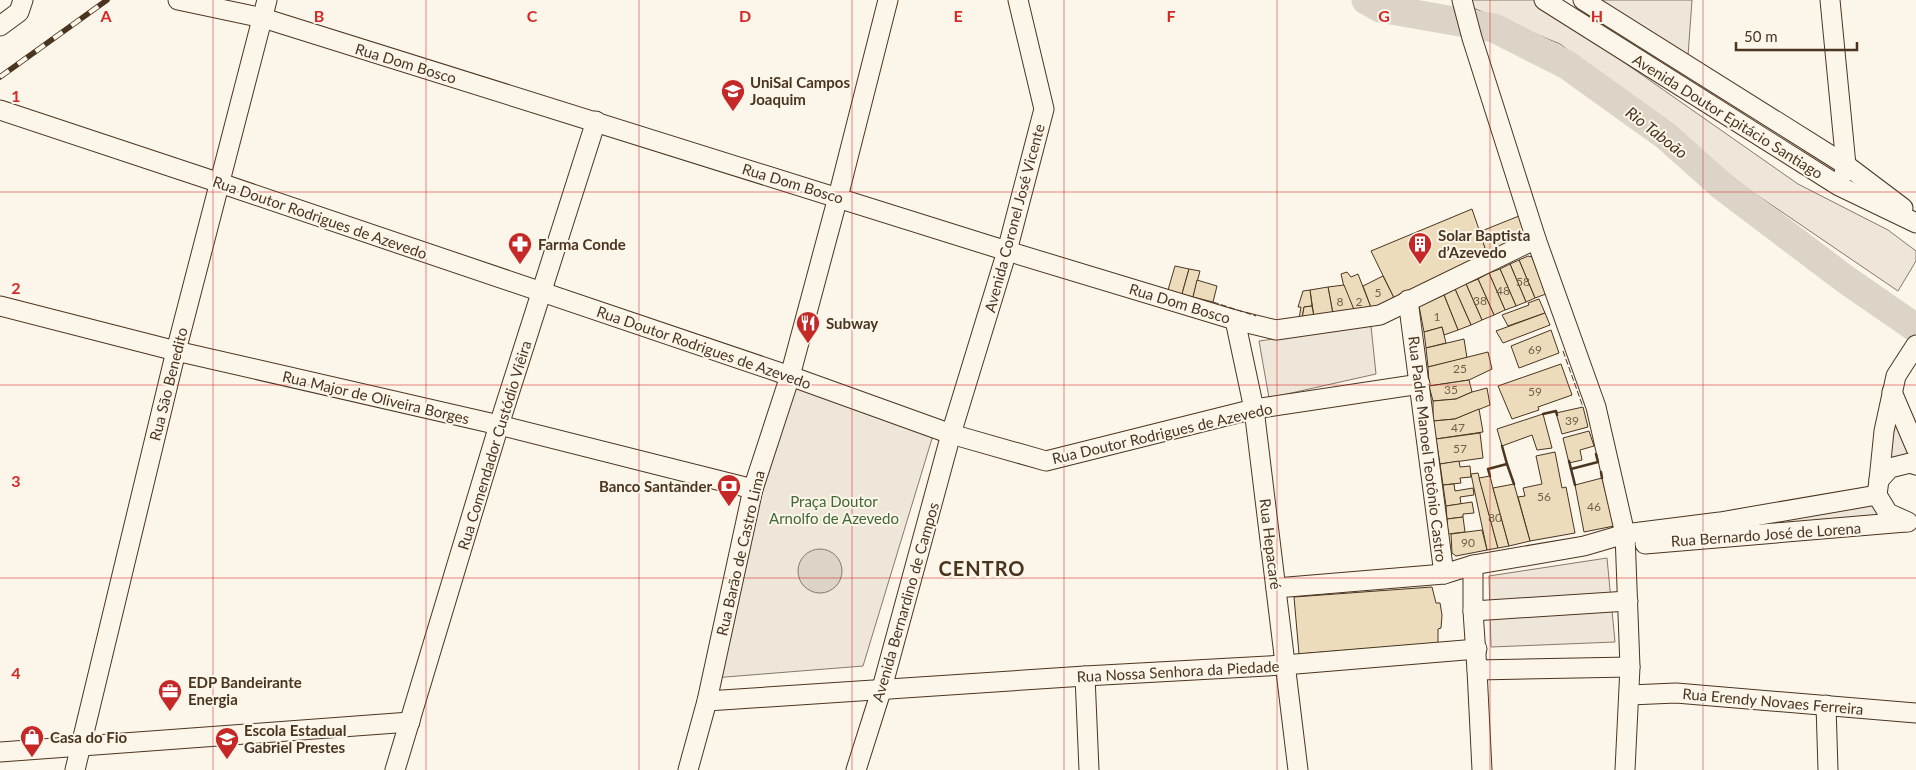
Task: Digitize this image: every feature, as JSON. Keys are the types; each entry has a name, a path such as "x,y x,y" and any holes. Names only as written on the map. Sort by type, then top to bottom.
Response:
{"street":[{"path":"0,26 19,12 22,0"},
{"name":"Rua Dom Bosco","path":"178,0 265,9 596,121 1007,251 1235,320 1276,330 1380,315 1536,238"},
{"name":"Rua Barão de Castro Lima","path":"688,770 706,701 752,489 790,376 888,0"},
{"name":"Avenida Coronel José Vicente","path":"951,434 1007,251 1044,108 1018,0"},
{"path":"1462,0 1472,38 1536,238 1596,407 1626,539 1630,695 1625,770"},
{"name":"Avenida Doutor Epitácio Santiago","path":"1544,0 1839,186 1916,223"},
{"name":"Avenida Doutor Epitácio Santiago","path":"1583,0 1846,165 1916,218"},
{"path":"1830,0 1846,165 1839,186"},
{"name":"Rua São Benedito","path":"75,770 176,351 265,9"},
{"name":"Rua Doutor Rodrigues de Azevedo","path":"0,110 790,376 951,434 1046,461 1254,409 1420,384"},
{"name":"Rua Comendador Custódio Viêira","path":"395,770 540,292 596,121"},
{"name":"Rua Padre Manoel Teotônio Castro","path":"1408,300 1444,574 1473,565 1473,611 1477,649"},
{"name":"Rua Major de Oliveira Borges","path":"0,306 176,351 499,425 752,489"},
{"name":"Rua Hepacaré","path":"1235,320 1254,409 1298,770"},
{"path":"1912,349 1896,376 1892,392 1880,459 1878,488 1888,513 1913,521"},
{"path":"1892,392 1916,448"},
{"name":"Avenida Bernardino de Campos","path":"856,770 882,688 951,434"},
{"path":"1473,565 1720,522 1878,488 1890,468 1910,463 1916,465"},
{"name":"Rua Bernardo José de Lorena","path":"1626,539 1913,521"},
{"path":"1276,588 1444,574"},
{"path":"1473,611 1628,601"},
{"path":"1477,649 1482,770"},
{"name":"Rua Nossa Senhora da Piedade","path":"706,701 882,688 1284,665 1477,649"},
{"path":"1478,670 1630,667"},
{"path":"1085,676 1089,770"},
{"name":"Rua Erendy Novaes Ferreira","path":"1630,695 1676,693 1916,713"},
{"path":"1826,705 1828,770"},
{"path":"0,752 410,722"}],"green space":[{"path":"1470,0 1535,0 1798,184 1888,230 1916,251 1916,261 1898,291 1751,191 1560,44 1471,7"},
{"path":"1596,0 1692,0 1688,56"},
{"path":"1371,326 1376,374 1269,398 1259,341"},
{"name":"Praça Doutor Arnolfo de Azevedo","path":"797,385 934,432 863,666 713,678 763,490"},
{"path":"1895,417 1910,455 1887,461"},
{"path":"1874,505 1888,519 1722,531"},
{"path":"1607,558 1615,642 1491,647 1489,576"}],"shaded area":[{"path":"816,549 824,549 836,555 842,571 836,587 824,593 816,593 804,587 798,575 798,567 804,555"}],"building":[{"name":"Solar Baptista d’Azevedo","path":"1472,209 1487,253 1394,298 1371,251"},
{"path":"1519,216 1525,235 1487,253 1479,232"},
{"path":"1528,256 1532,257 1546,294 1535,298 1519,260"},
{"path":"1519,260 1535,298 1526,302 1510,264"},
{"path":"1510,264 1526,302 1516,306 1500,269"},
{"path":"1175,266 1189,269 1182,294 1168,290"},
{"path":"1189,269 1200,271 1193,297 1182,294"},
{"path":"1500,269 1516,306 1505,310 1489,273"},
{"path":"1347,272 1351,277 1358,274 1372,310 1355,312 1345,291 1341,274"},
{"path":"1489,273 1505,310 1494,315 1478,279"},
{"path":"1383,276 1394,298 1372,310 1363,286"},
{"path":"1478,279 1494,315 1482,320 1466,284"},
{"path":"1197,280 1217,286 1213,302 1193,297"},
{"path":"1466,284 1482,320 1471,325 1455,289"},
{"path":"1344,285 1355,312 1333,314 1328,287"},
{"path":"1328,287 1333,314 1314,317 1310,290"},
{"path":"1455,289 1471,325 1458,330 1444,295"},
{"path":"1310,290 1312,306 1304,307 1302,319 1299,319 1301,307 1298,307 1303,291"},
{"path":"1444,295 1458,330 1444,335 1442,327 1424,332 1419,306"},
{"path":"1539,299 1545,313 1508,326 1502,315 1529,305 1528,303"},
{"path":"1312,306 1314,317 1302,319 1304,307"},
{"path":"1545,313 1550,325 1503,343 1496,331"},
{"path":"1442,327 1446,343 1426,348 1424,332"},
{"path":"1551,330 1559,353 1519,368 1511,346"},
{"path":"1464,339 1467,358 1428,367 1426,348"},
{"path":"1488,352 1492,369 1469,380 1429,386 1428,367"},
{"path":"1561,364 1572,395 1538,407 1539,410 1512,419 1498,386"},
{"path":"1469,380 1472,392 1456,399 1433,401 1429,386"},
{"path":"1487,388 1490,405 1455,419 1433,421 1433,401 1456,399"},
{"path":"1583,407 1588,427 1562,434 1556,413"},
{"path":"1479,409 1483,432 1436,439 1433,421 1455,419"},
{"path":"1543,414 1552,448 1537,450 1532,435 1502,446 1497,429"},
{"path":"1589,431 1594,446 1580,450 1582,460 1569,463 1563,438"},
{"path":"1480,433 1483,458 1440,464 1436,439"},
{"path":"1555,452 1562,488 1566,487 1575,533 1530,541 1518,497 1525,496 1523,488 1542,484 1536,456"},
{"path":"1459,461 1460,467 1470,466 1471,477 1460,478 1461,483 1443,485 1440,464"},
{"path":"1478,473 1498,548 1487,550 1471,474"},
{"path":"1490,476 1509,546 1498,548 1479,478"},
{"path":"1602,478 1614,526 1584,532 1575,485"},
{"path":"1454,484 1455,491 1473,488 1474,495 1460,497 1461,504 1446,506 1443,485"},
{"path":"1514,484 1530,541 1509,546 1493,488"},
{"path":"1472,502 1474,513 1463,514 1463,517 1447,519 1446,506"},
{"path":"1463,517 1465,532 1448,534 1447,519"},
{"path":"1482,530 1487,550 1456,556 1452,553 1451,534"},
{"path":"1432,587 1436,603 1440,603 1442,615 1441,628 1438,629 1438,643 1299,654 1294,597"}],"waterway":[{"name":"Rio Taboão","path":"1366,0 1380,8 1494,28 1567,65 1666,136 1722,186 1845,279 1916,328"}],"railway":[{"path":"0,77 107,0"}],"fence":[{"path":"1213,302 1256,316"},
{"path":"1563,351 1583,407"}],"wall":[{"path":"1543,414 1556,411 1557,415"},
{"path":"1502,446 1507,464"},
{"path":"1571,469 1598,462 1596,454"},
{"path":"1569,461 1575,485"},
{"path":"1490,476 1488,469 1507,464 1514,484"},
{"path":"1601,472 1602,478"}],"place":[{"name":"UniSal Campos Joaquim","path":"733,112"},
{"name":"Farma Conde","path":"520,265"},
{"name":"Solar Baptista d’Azevedo","path":"1420,265"},
{"name":"Subway","path":"808,344"},
{"name":"Banco Santander","path":"729,507"},
{"name":"EDP Bandeirante Energia","path":"170,712"},
{"name":"Casa do Fio","path":"32,758"},
{"name":"Escola Estadual Gabriel Prestes","path":"227,760"}],"district":[{"name":"CENTRO","path":"982,568"}]}
